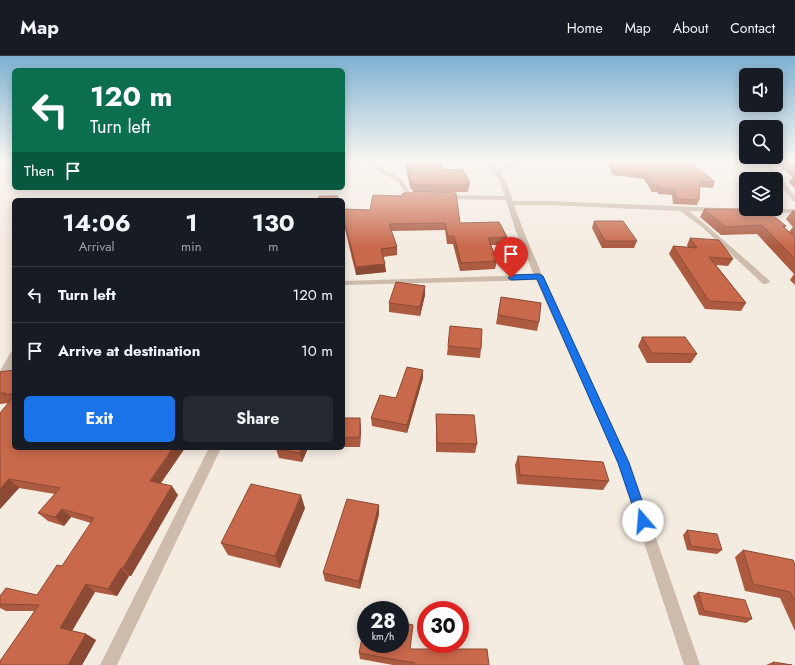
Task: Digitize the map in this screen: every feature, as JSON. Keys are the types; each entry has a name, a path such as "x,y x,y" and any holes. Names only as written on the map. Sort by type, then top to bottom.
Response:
{"street":[{"path":"406,190 410,194 433,197"},
{"path":"506,190 539,276 624,463 692,665"},
{"path":"787,190 795,200"},
{"path":"440,197 681,208 795,211"},
{"path":"681,208 766,282"},
{"path":"345,283 539,276"},
{"path":"0,381 12,358"},
{"path":"108,665 214,450"}],"building":[{"path":"675,190 700,190 699,200 676,199"},
{"path":"413,191 456,193 460,223 499,222 507,237 488,238 497,261 461,263 454,236 448,236 445,223 389,224 397,247 381,249 385,264 356,267 345,224 345,209 370,210 373,195 402,196 403,193 413,193"},
{"path":"319,196 338,196 338,198 318,198"},
{"path":"704,209 739,209 739,216 774,216 786,226 782,226 795,237 795,259 762,225 726,227"},
{"path":"594,221 623,221 637,241 605,241"},
{"path":"690,238 719,240 733,259 709,257 746,303 709,301 673,246 697,248"},
{"path":"396,282 425,286 420,307 389,303"},
{"path":"501,297 541,303 539,322 498,315"},
{"path":"450,326 482,329 481,349 448,346"},
{"path":"642,337 685,337 697,354 652,353"},
{"path":"407,367 423,370 407,425 371,418 380,395 396,398"},
{"path":"12,370 12,394 4,395 6,393 0,393 0,372"},
{"path":"12,398 12,450 172,450 150,481 172,486 123,568 121,568 108,589 86,584 60,628 86,634 68,665 0,665 0,661 39,605 0,604 0,596 6,588 37,595 57,565 62,566 94,518 62,509 55,517 38,513 60,488 9,479 0,489 0,413"},
{"path":"436,414 474,415 477,444 437,443"},
{"path":"345,418 360,418 360,437 345,438"},
{"path":"282,450 301,450 300,453"},
{"path":"518,456 603,462 609,481 520,475"},
{"path":"251,484 301,495 275,556 221,543"},
{"path":"347,499 379,505 359,581 323,573"},
{"path":"687,530 717,534 722,550 691,546"},
{"path":"743,550 793,560 795,565 795,602 790,592 753,584"},
{"path":"698,592 745,600 752,619 704,611"},
{"path":"409,624 413,625 410,649 417,649 417,653 469,653 469,649 487,649 489,665 415,665 414,663 359,653 409,653"},
{"path":"773,662 792,665 774,665"}],"route":[{"path":"511,278 539,276 624,463 643,521"}]}
